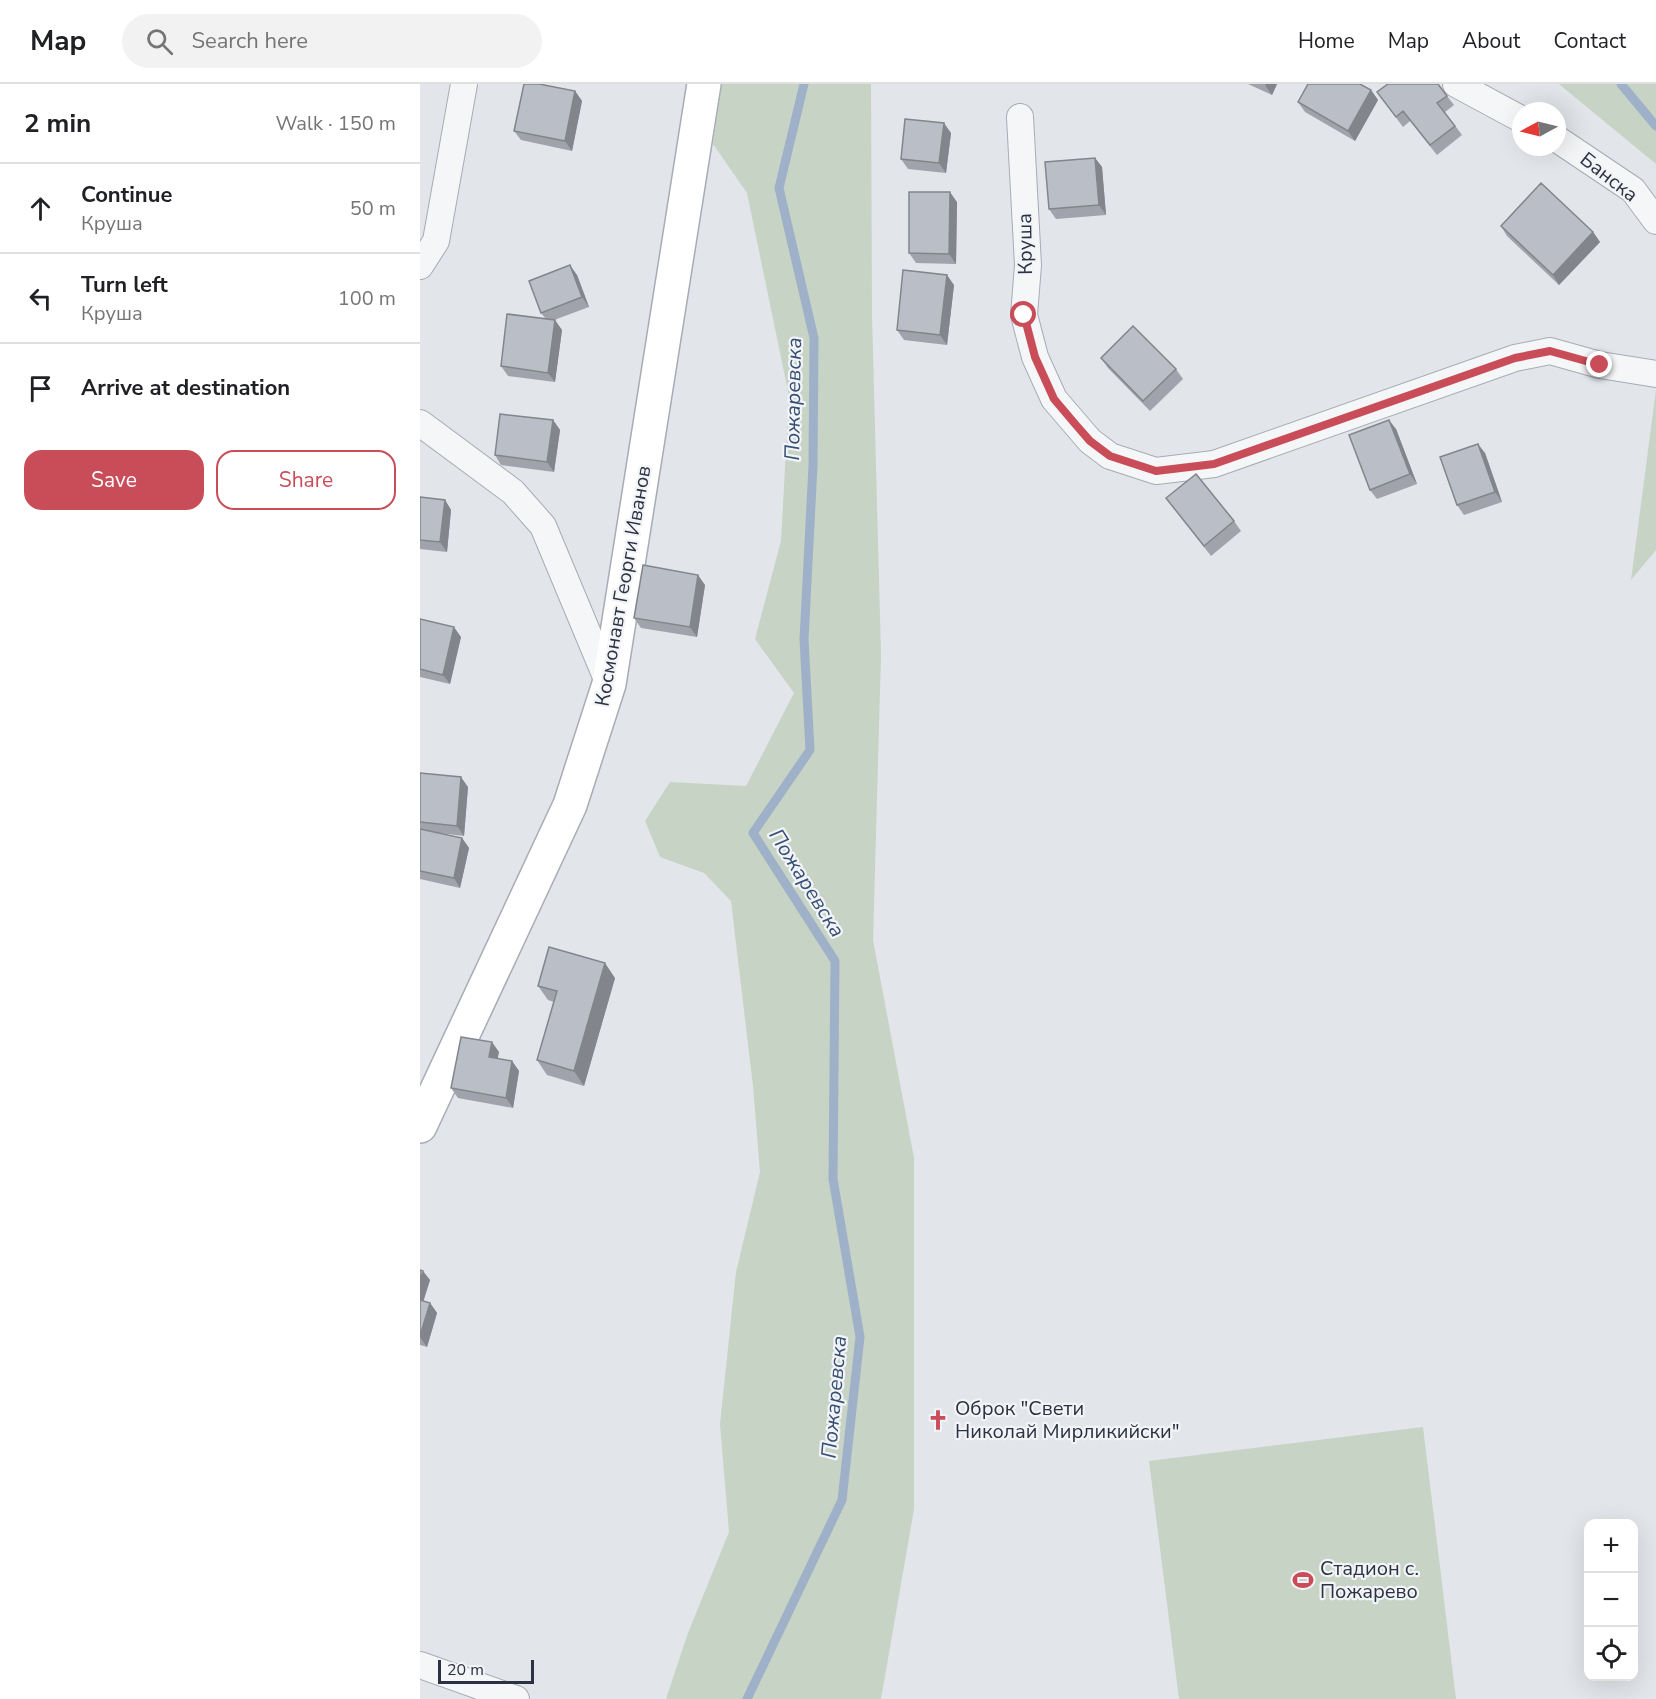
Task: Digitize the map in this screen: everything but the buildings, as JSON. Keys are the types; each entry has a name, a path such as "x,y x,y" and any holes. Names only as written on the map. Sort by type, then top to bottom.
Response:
{"street":[{"path":"420,266 436,241 464,84"},
{"name":"Космонавт Георги Иванов","path":"420,1126 570,805 609,684 704,84"},
{"path":"1456,84 1512,114"},
{"name":"Круша","path":"1020,117 1028,265 1024,315 1035,357 1054,399 1090,441 1110,456 1156,471 1214,464 1515,358 1550,351 1600,365 1656,374"},
{"name":"Банска","path":"1566,144 1633,190 1656,220"},
{"path":"420,423 513,492 543,526 609,684"},
{"path":"420,1665 516,1699"}],"green space":[{"path":"722,84 871,84 872,316 881,655 873,940 914,1158 914,1509 881,1699 666,1699 688,1633 729,1532 720,1424 736,1272 760,1172 753,1086 731,901 704,873 660,857 645,821 670,782 746,786 794,693 755,639 781,541 789,396 747,193 713,144"},
{"path":"1559,84 1656,84 1656,164"},
{"path":"1656,390 1656,550 1631,580"},
{"name":"Стадион с. Пожарево","path":"1423,1427 1456,1699 1179,1699 1149,1461"}],"waterway":[{"name":"Пожаревска","path":"747,1699 842,1500 860,1337 833,1179 835,961 753,833 810,750 804,639 813,466 814,338 779,188 804,84"},
{"path":"1621,84 1656,126"}],"place":[{"name":"Оброк \"Свети Николай Мирликийски\"","path":"938,1420"},
{"name":"Стадион с. Пожарево","path":"1303,1580"}],"route":[{"path":"1024,315 1035,357 1054,399 1090,441 1110,456 1156,471 1214,464 1515,358 1550,351 1600,365"}]}
